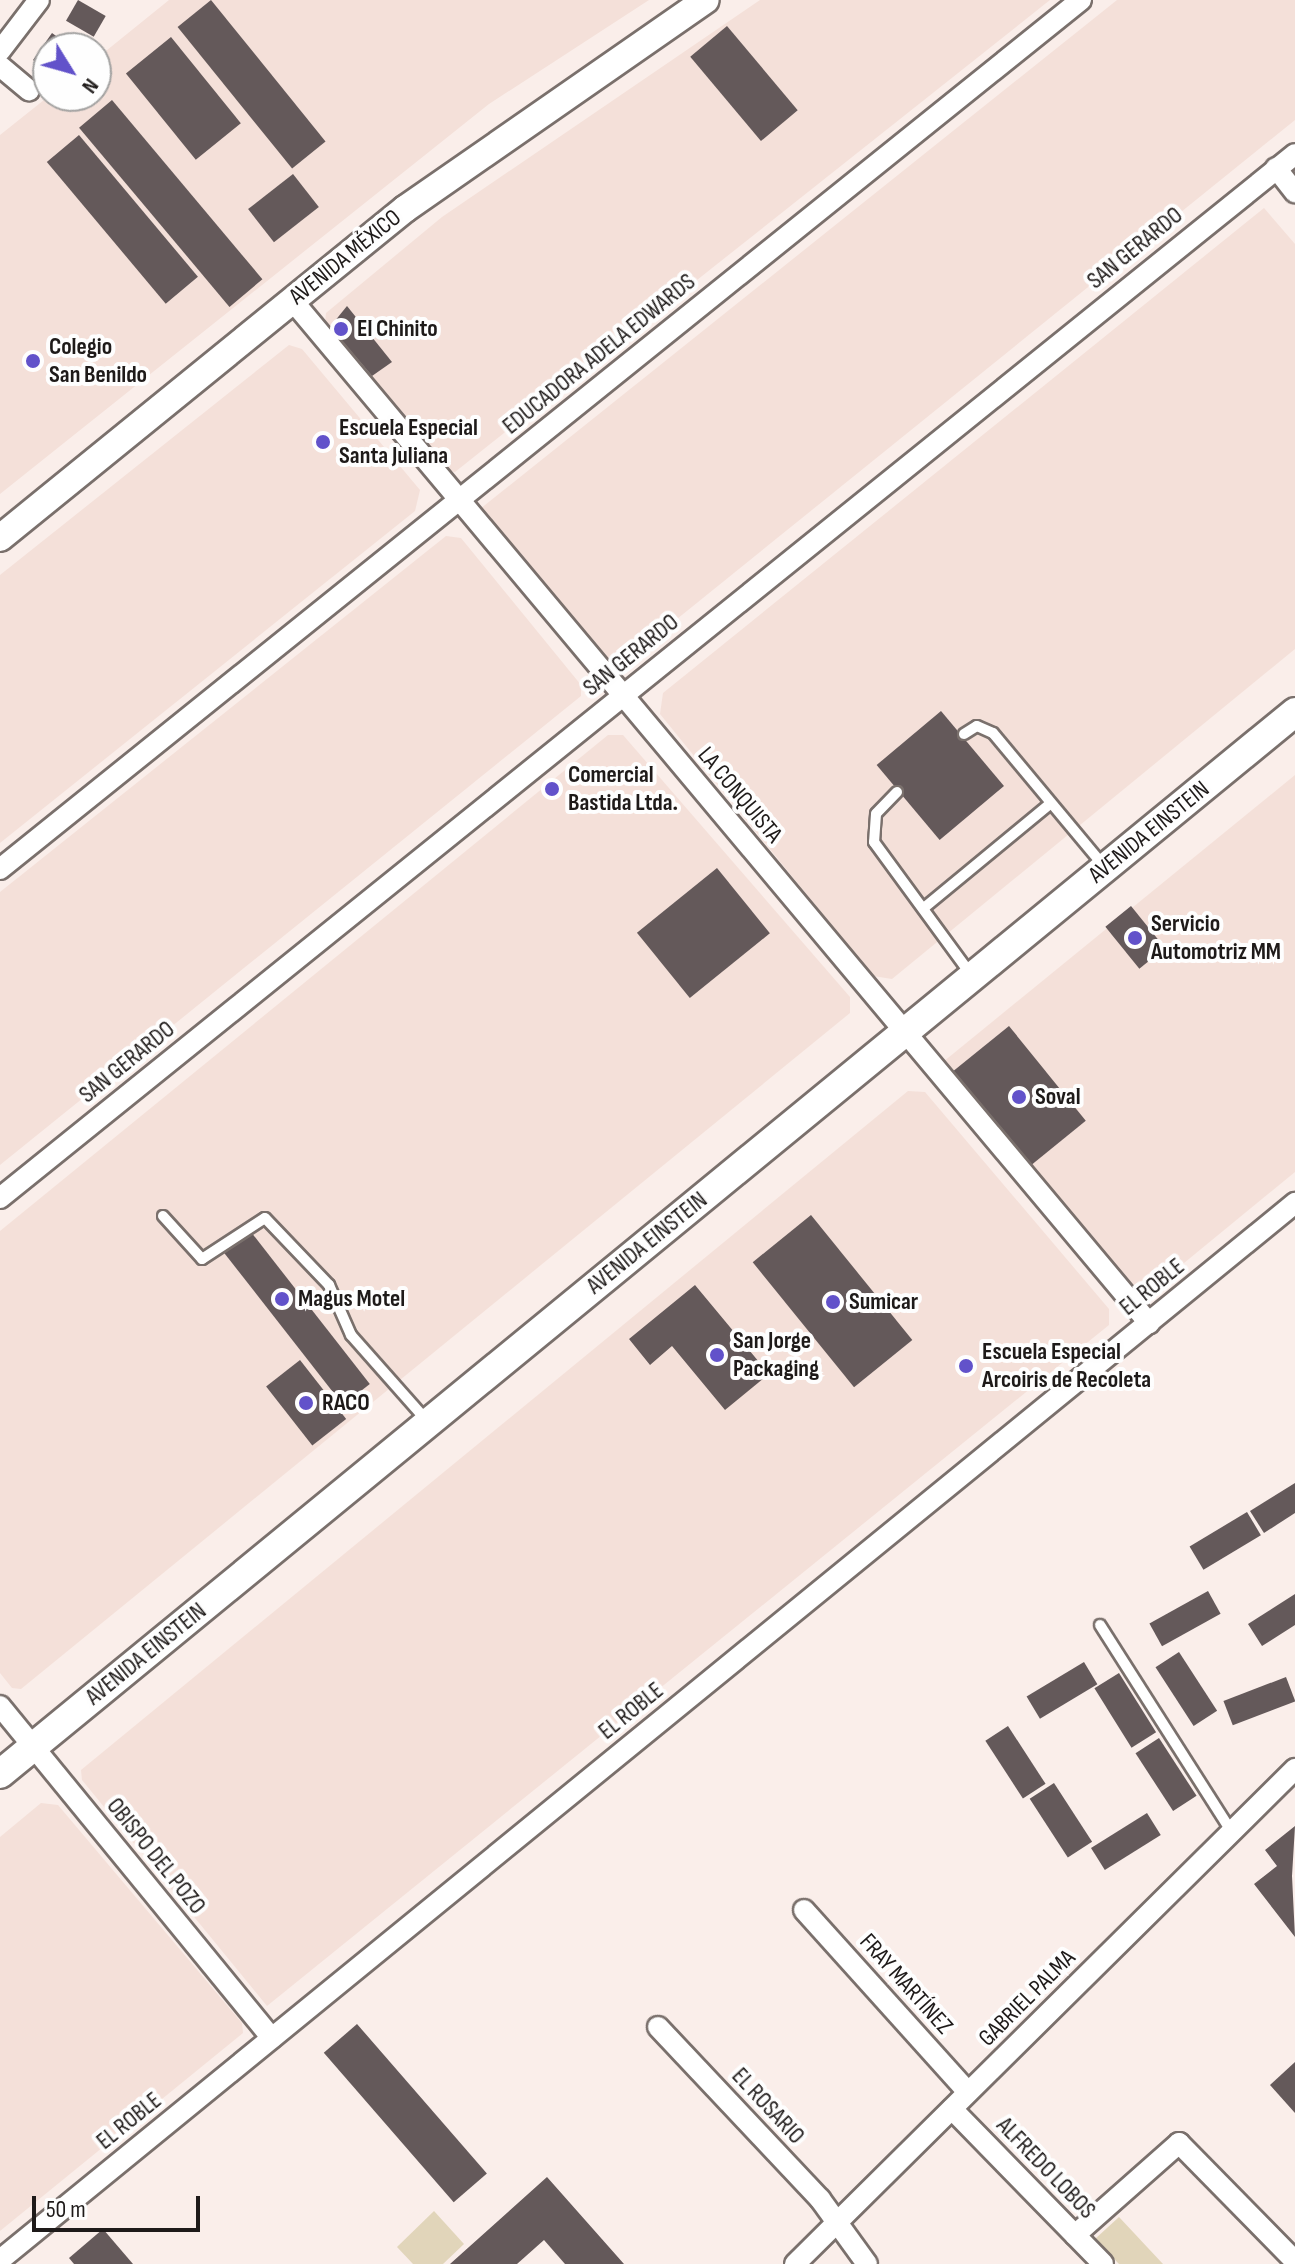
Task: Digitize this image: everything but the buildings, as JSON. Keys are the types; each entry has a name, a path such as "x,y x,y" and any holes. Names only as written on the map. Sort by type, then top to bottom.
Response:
{"main road":[{"name":"AVENIDA EINSTEIN","path":"0,1774 1295,712"}],"street":[{"path":"0,51 39,0"},
{"name":"AVENIDA MÉXICO","path":"0,538 467,162 706,0"},
{"name":"EDUCADORA ADELA EDWARDS","path":"0,869 1081,0"},
{"path":"0,66 29,90"},
{"name":"SAN GERARDO","path":"0,1198 1295,154"},
{"path":"1276,168 1295,192"},
{"name":"LA CONQUISTA","path":"292,300 1149,1323"},
{"name":"EL ROBLE","path":"0,2260 1295,1203"},
{"name":"OBISPO DEL POZO","path":"0,1706 272,2038"},
{"name":"GABRIEL PALMA","path":"795,2264 1295,1769"},
{"name":"FRAY MARTÍNEZ","path":"804,1910 968,2092"},
{"name":"EL ROSARIO","path":"658,2027 836,2224 867,2264"},
{"name":"ALFREDO LOBOS","path":"952,2109 1103,2264"},
{"path":"1075,2235 1179,2143 1295,2261"}],"lane":[{"path":"964,734 977,726 993,733 1106,867"},
{"path":"897,792 876,814 874,842 925,907 973,977"},
{"path":"925,907 1050,804"},
{"path":"163,1216 202,1259 265,1218 329,1285 351,1335 428,1423"},
{"path":"1100,1625 1232,1832"}],"shaded area":[{"path":"169,0 649,0 489,104 0,494 0,135 32,110 32,112 112,112 112,46"},
{"path":"760,0 1050,0 455,472 444,470 325,323 326,313 442,217"},
{"path":"1117,0 1295,0 1295,120 620,665 607,661 480,509"},
{"path":"1264,208 1295,244 1295,649 892,979 873,976 660,714 663,693"},
{"path":"289,345 302,349 420,490 415,511 0,843 0,575"},
{"path":"446,536 461,538 581,685 581,696 0,1165 0,892"},
{"path":"608,735 623,735 850,997 850,1013 21,1689 12,1688 0,1673 0,1231"},
{"path":"1295,775 1295,1172 1145,1295 1134,1294 943,1062"},
{"path":"908,1091 925,1092 1109,1309 1109,1325 267,2006 82,1780 81,1770"},
{"path":"41,1803 58,1805 242,2023 243,2033 0,2231 0,1837"},
{"path":"434,2211 464,2244 443,2264 413,2264 397,2247"},
{"path":"1119,2217 1163,2264 1119,2264 1095,2239"}],"place":[{"name":"El Chinito","path":"341,329"},
{"name":"Colegio San Benildo","path":"33,361"},
{"name":"Escuela Especial Santa Juliana","path":"323,442"},
{"name":"Comercial Bastida Ltda.","path":"552,789"},
{"name":"Servicio Automotriz MM","path":"1135,938"},
{"name":"Soval","path":"1019,1097"},
{"name":"Magus Motel","path":"282,1299"},
{"name":"Sumicar","path":"833,1302"},
{"name":"San Jorge Packaging","path":"717,1355"},
{"name":"Escuela Especial Arcoiris de Recoleta","path":"966,1366"},
{"name":"RACO","path":"306,1403"}]}
